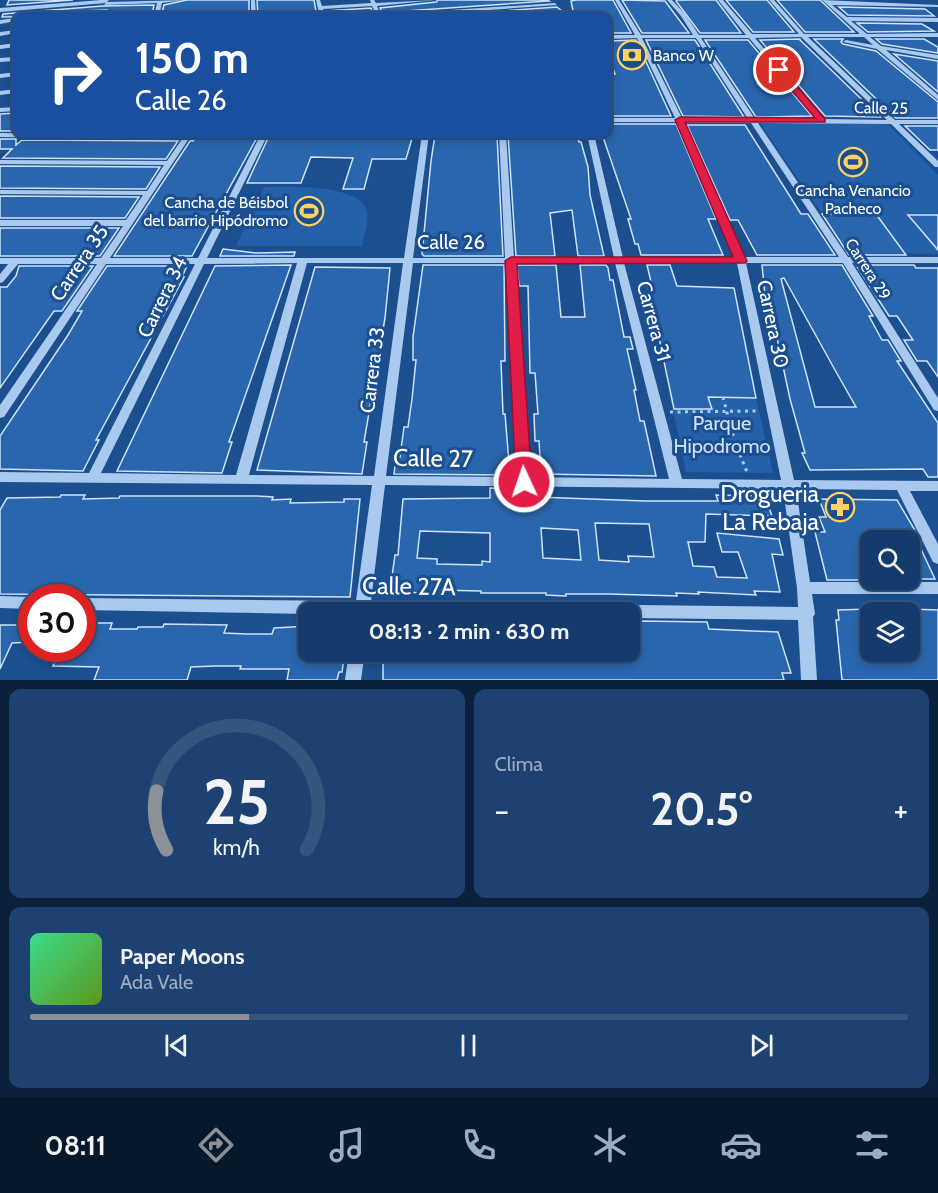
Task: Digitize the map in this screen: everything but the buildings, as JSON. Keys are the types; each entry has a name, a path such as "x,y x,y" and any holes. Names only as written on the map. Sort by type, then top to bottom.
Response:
{"street":[{"path":"0,10 107,2 183,0"},
{"path":"318,0 322,12"},
{"path":"321,8 373,2 434,0"},
{"name":"Carrera 30","path":"617,0 639,37 680,120 741,261 789,485 807,614 809,680"},
{"name":"Carrera 29","path":"669,0 683,15 846,261 938,407"},
{"path":"720,0 822,120"},
{"path":"771,0 804,37 938,165"},
{"path":"826,2 938,6"},
{"path":"826,2 938,98"},
{"path":"457,12 555,5"},
{"path":"846,19 938,20"},
{"path":"612,37 938,35"},
{"path":"819,37 938,57"},
{"name":"Calle 25","path":"612,120 938,122"},
{"name":"Carrera 35","path":"0,414 186,138"},
{"name":"Carrera 34","path":"93,477 262,138"},
{"name":"Carrera 33","path":"363,602 424,138"},
{"path":"502,138 524,482"},
{"name":"Carrera 31","path":"591,138 619,260 677,483"},
{"path":"0,162 170,163"},
{"path":"0,192 148,193"},
{"path":"0,223 127,224"},
{"name":"Calle 26","path":"0,261 201,259 938,261"},
{"path":"241,479 303,260"},
{"path":"0,279 15,261"},
{"name":"Calle 27","path":"0,477 938,486"},
{"path":"901,485 938,558"},
{"path":"804,588 938,588"},
{"path":"0,602 18,603"},
{"name":"Calle 27A","path":"96,604 298,609"},
{"name":"Calle 27A","path":"640,612 807,614"},
{"path":"353,680 355,662"}],"path":[{"path":"723,397 735,443 753,484"},
{"path":"659,412 773,411"},
{"path":"667,444 780,444"}],"green space":[{"path":"760,123 887,123 938,175 938,254 849,253"},
{"name":"Cancha de Béisbol del barrio Hipódromo","path":"264,187 317,188 345,193 356,198 364,205 367,214 362,246 236,246"},
{"name":"Parque Hipodromo","path":"670,396 756,398 773,473 686,472"}],"place":[{"name":"Banco W","path":"632,55"},
{"name":"Cancha Venancio Pacheco","path":"853,162"},
{"name":"Cancha de Béisbol del barrio Hipódromo","path":"309,211"},
{"name":"Drogueria La Rebaja","path":"840,507"}],"route":[{"path":"524,482 511,261 741,261 680,120 822,120 779,70"}]}
